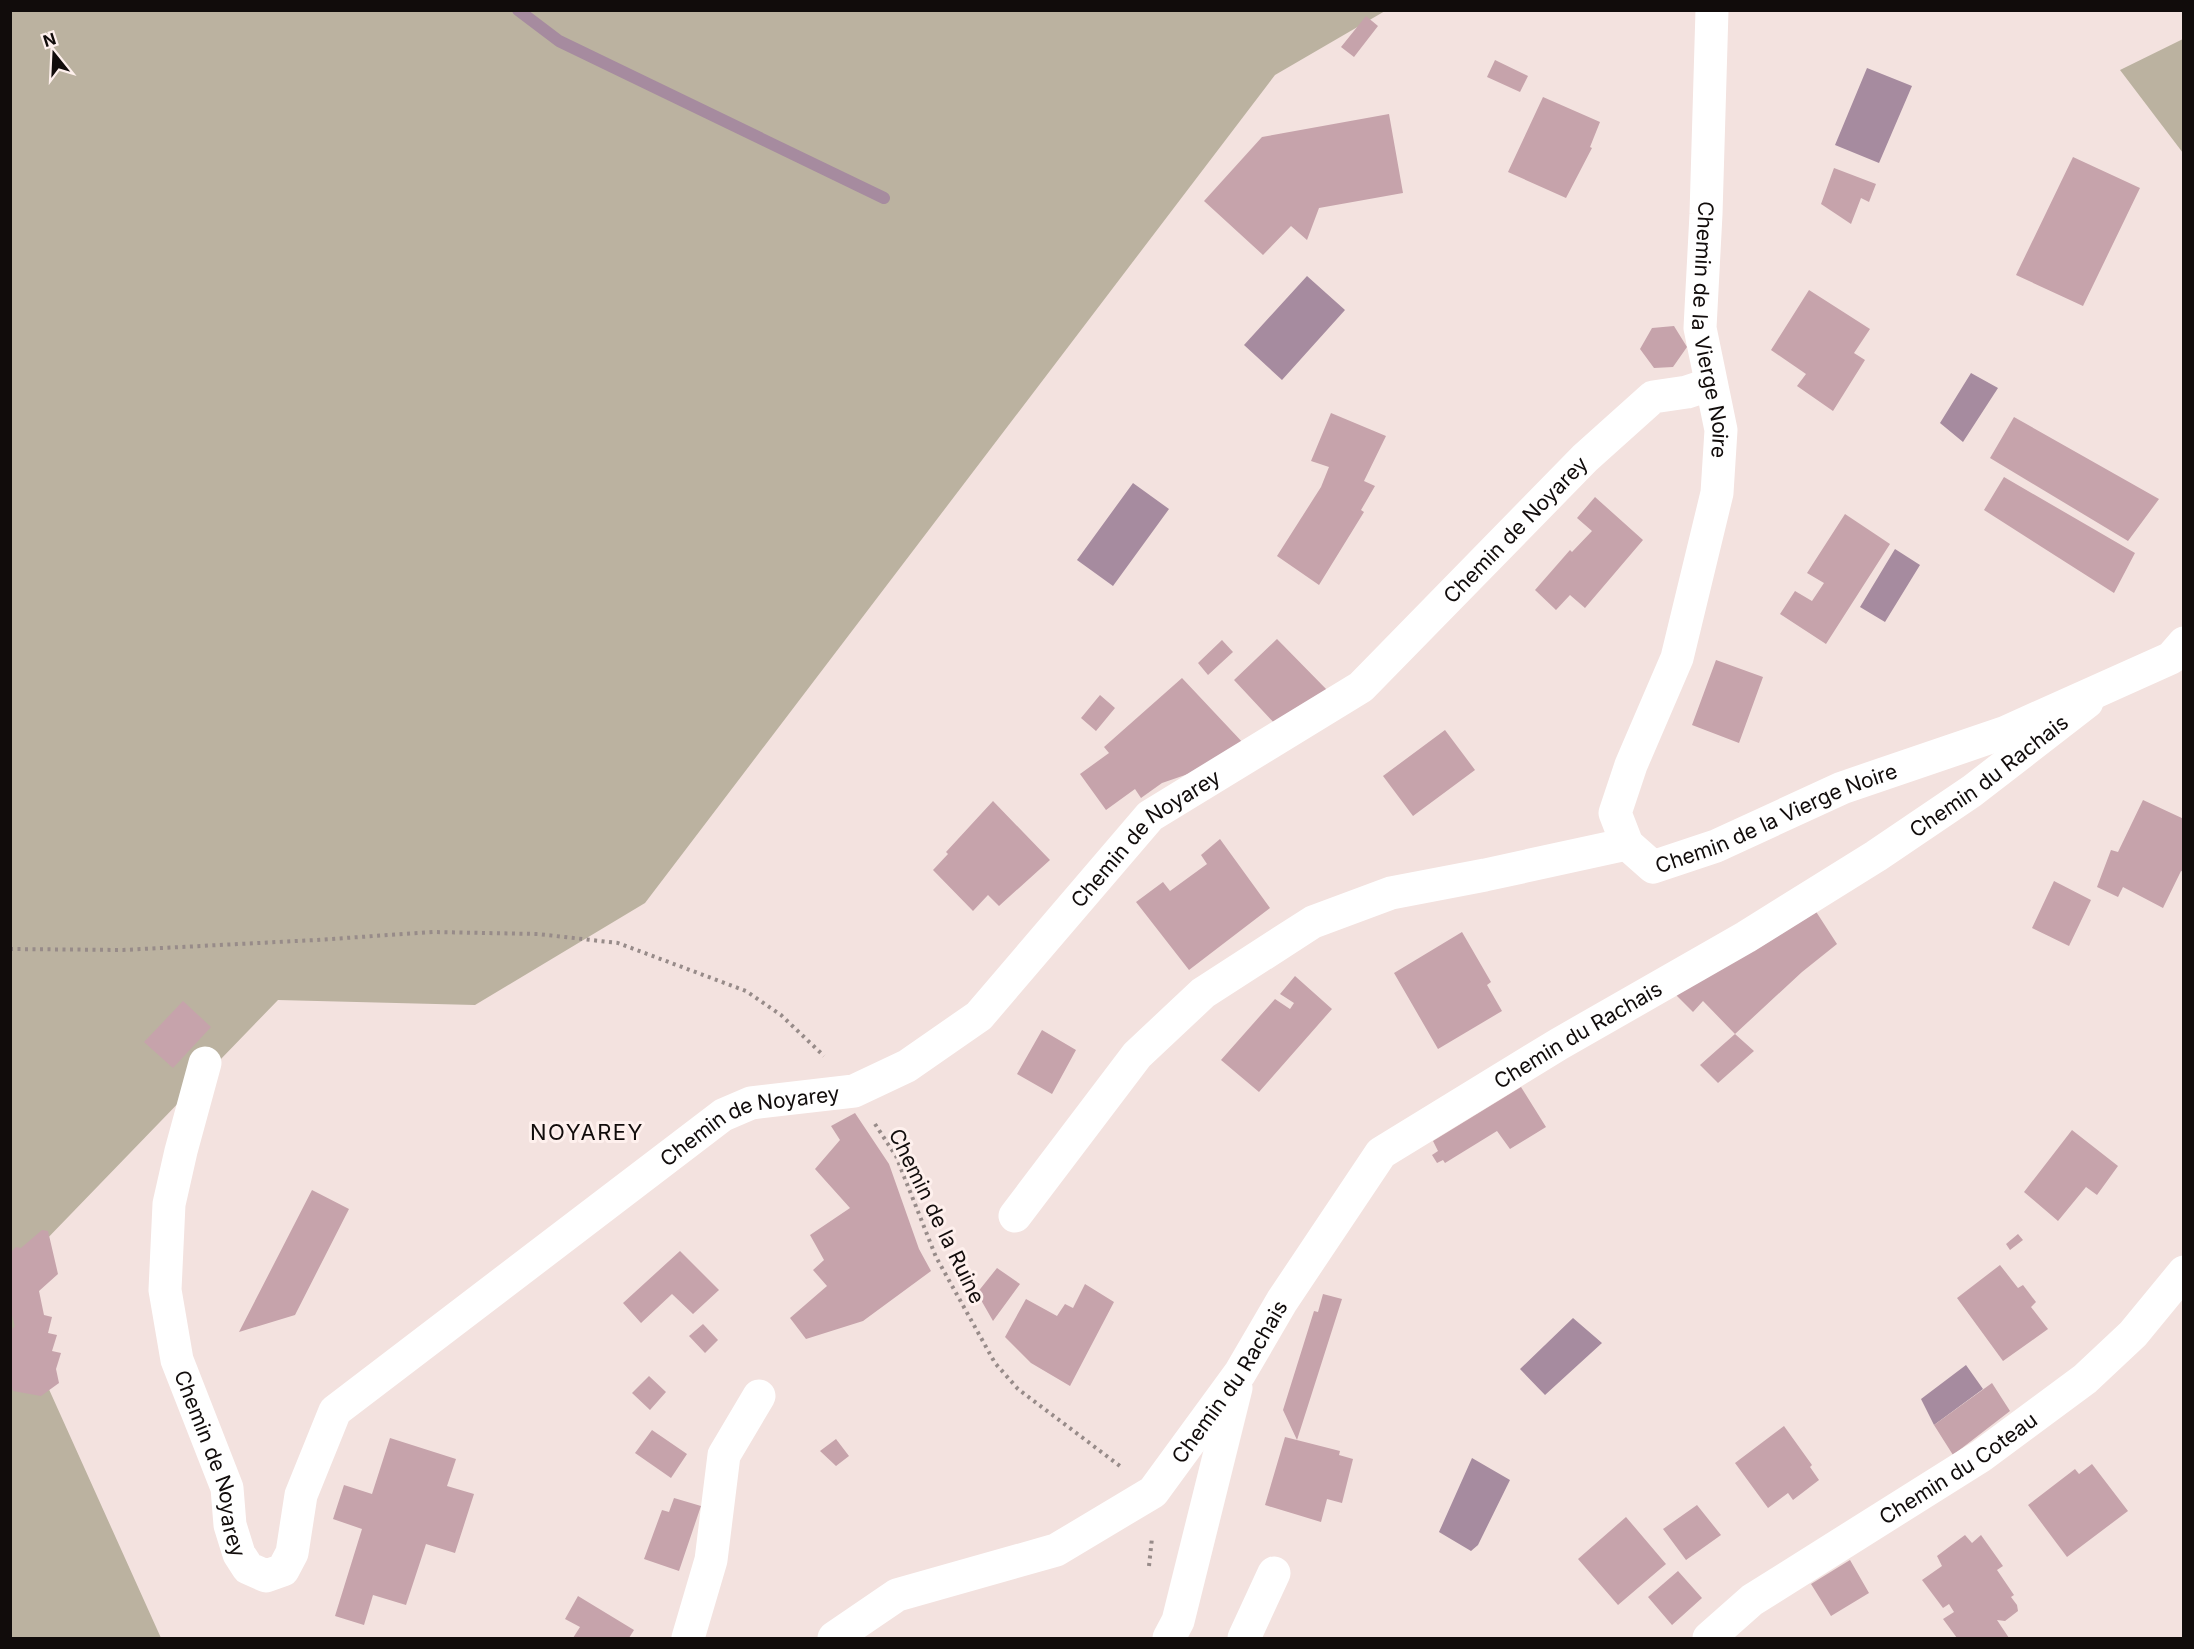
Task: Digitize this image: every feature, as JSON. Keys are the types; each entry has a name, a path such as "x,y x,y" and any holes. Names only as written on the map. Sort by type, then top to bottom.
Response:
{"street":[{"name":"Chemin de la Vierge Noire","path":"1712,10 1700,328 1721,430 1717,493 1677,658 1631,765 1615,813 1627,844 1653,867 1716,846 1842,788 2006,732 2171,658 2184,643"},
{"name":"Chemin de Noyarey","path":"205,1063 169,1204 165,1290 177,1360 227,1488 230,1524 239,1554 248,1568 266,1576 283,1570 292,1553 301,1495 335,1411 723,1115 752,1103 854,1091 907,1066 979,1016 1150,816 1361,687 1585,458 1653,397 1687,392 1711,384"},
{"name":"Chemin du Rachais","path":"1153,1492 1240,1373 1282,1301 1381,1153 1559,1044 1746,937 1876,856 1972,791 2110,685"},
{"path":"1015,1216 1137,1055 1203,993 1313,922 1391,893 1627,844"},
{"name":"Chemin du Coteau","path":"1709,1638 1752,1600 1981,1456 2085,1379 2133,1334 2184,1272"},
{"path":"1179,1633 1240,1373"},
{"path":"688,1638 711,1560 724,1455 759,1396"},
{"path":"834,1638 897,1595 1056,1550 1153,1492"},
{"path":"1244,1638 1274,1573"}],"path":[{"name":"Chemin de la Ruine","path":"10,949 123,950 433,932 538,934 618,943 746,991 781,1016 816,1048 854,1091 896,1156 936,1257 995,1362 1018,1389 1153,1492"},
{"path":"1149,1568 1153,1492"}],"shaded area":[{"path":"11,11 1385,11 1275,75 645,903 475,1005 278,1000 11,1276"},
{"path":"2183,39 2183,153 2120,70"},
{"path":"1867,68 1912,86 1879,163 1835,145"},
{"path":"1307,276 1345,310 1282,380 1244,345"},
{"path":"1971,373 1998,388 1963,442 1940,423"},
{"path":"1133,483 1169,509 1113,586 1077,560"},
{"path":"1895,549 1920,565 1885,622 1860,607"},
{"path":"11,1305 161,1638 11,1638"},
{"path":"1573,1318 1602,1343 1545,1395 1520,1369"},
{"path":"1966,1365 1983,1389 1934,1425 1921,1399"},
{"path":"1472,1458 1510,1480 1478,1545 1471,1551 1439,1532"}],"building":[{"path":"1366,16 1378,26 1354,57 1341,47"},
{"path":"1495,60 1528,76 1520,92 1487,77"},
{"path":"1543,97 1600,122 1590,147 1592,148 1566,198 1508,172"},
{"path":"1389,114 1403,193 1319,208 1307,240 1291,226 1263,255 1204,201 1262,137"},
{"path":"2073,157 2140,188 2083,306 2016,275"},
{"path":"1834,168 1876,184 1869,202 1861,198 1851,224 1821,204"},
{"path":"1809,290 1870,329 1854,353 1865,360 1833,411 1797,386 1806,374 1771,350"},
{"path":"1674,326 1687,347 1673,367 1654,368 1640,349 1652,328"},
{"path":"1331,413 1386,436 1364,481 1375,486 1361,510 1364,512 1319,585 1277,556 1321,487 1329,467 1311,461"},
{"path":"2014,417 2159,499 2128,541 1990,458"},
{"path":"2004,477 2135,553 2114,593 1984,510"},
{"path":"1595,497 1643,540 1585,608 1570,595 1556,610 1535,590 1570,550 1572,552 1592,531 1577,518"},
{"path":"1845,514 1890,544 1826,644 1780,614 1795,591 1812,601 1824,583 1807,573"},
{"path":"1277,639 1329,692 1277,726 1234,680"},
{"path":"1222,640 1233,652 1208,675 1198,663"},
{"path":"1716,660 1763,677 1739,743 1692,725"},
{"path":"1182,678 1245,745 1191,773 1162,783 1141,798 1135,789 1106,810 1080,774 1109,753 1104,747"},
{"path":"1100,695 1115,708 1096,731 1081,718"},
{"path":"1445,730 1475,770 1413,816 1383,776"},
{"path":"2143,800 2184,819 2184,872 2181,871 2163,908 2123,887 2118,897 2097,887 2111,850 2118,852"},
{"path":"993,801 1050,860 999,906 988,895 973,911 933,870 948,854 946,852"},
{"path":"1220,839 1270,908 1189,970 1136,902 1163,882 1170,891 1207,864 1201,855"},
{"path":"2054,881 2091,900 2069,946 2032,928"},
{"path":"1815,910 1837,944 1802,972 1735,1034 1703,1001 1693,1012 1674,993"},
{"path":"1462,932 1491,982 1487,985 1502,1011 1438,1049 1394,973"},
{"path":"1295,976 1332,1009 1259,1092 1221,1060 1275,999 1290,1009 1294,1003 1280,994"},
{"path":"183,1001 211,1027 173,1068 144,1042"},
{"path":"1042,1030 1076,1050 1052,1094 1017,1074"},
{"path":"1735,1034 1754,1051 1718,1083 1700,1065"},
{"path":"1521,1087 1546,1127 1510,1149 1497,1131 1445,1163 1443,1160 1437,1163 1432,1155 1438,1151 1433,1141"},
{"path":"855,1113 889,1164 919,1249 931,1271 863,1321 806,1339 790,1318 827,1286 813,1270 824,1260 810,1235 850,1208 815,1169 840,1140 831,1126"},
{"path":"2072,1130 2118,1166 2097,1195 2086,1187 2058,1221 2024,1192"},
{"path":"312,1190 349,1209 295,1315 239,1332"},
{"path":"42,1230 48,1231 58,1274 39,1291 44,1315 52,1317 48,1333 57,1335 52,1351 61,1353 56,1369 59,1383 41,1396 13,1391 10,1377 10,1331 15,1326 10,1308 10,1253 16,1247 21,1248"},
{"path":"2018,1234 2023,1240 2010,1250 2006,1244"},
{"path":"680,1251 719,1290 693,1314 672,1294 641,1323 623,1303"},
{"path":"2000,1265 2018,1288 2023,1285 2036,1302 2031,1307 2048,1329 2003,1361 1957,1298"},
{"path":"997,1268 1020,1284 993,1321 977,1293"},
{"path":"1085,1284 1114,1302 1070,1386 1031,1363 1005,1337 1026,1299 1057,1316 1065,1304 1073,1308"},
{"path":"1323,1294 1342,1299 1297,1440 1283,1410 1314,1311 1318,1312"},
{"path":"703,1324 718,1340 705,1353 689,1336"},
{"path":"649,1376 666,1392 650,1410 632,1393"},
{"path":"1992,1383 2010,1411 1953,1455 1934,1425"},
{"path":"1784,1426 1812,1465 1810,1467 1819,1480 1793,1500 1788,1493 1768,1508 1735,1463"},
{"path":"652,1430 687,1454 671,1478 635,1453"},
{"path":"1285,1437 1340,1451 1339,1455 1353,1459 1342,1503 1327,1499 1321,1522 1265,1505"},
{"path":"390,1438 456,1459 447,1486 474,1494 455,1553 426,1544 406,1605 373,1595 364,1625 335,1616 362,1529 333,1519 344,1485 372,1494"},
{"path":"836,1439 849,1456 836,1466 820,1451"},
{"path":"2092,1464 2128,1511 2067,1557 2028,1505 2075,1469 2079,1474"},
{"path":"674,1498 701,1506 679,1571 644,1559 662,1510 669,1512"},
{"path":"1697,1505 1721,1535 1686,1560 1663,1529"},
{"path":"1626,1517 1666,1564 1618,1605 1578,1559"},
{"path":"1965,1535 1972,1543 1981,1535 2003,1566 1997,1570 2014,1595 2011,1597 2018,1611 2005,1621 1997,1620 2009,1638 1957,1638 1943,1619 1954,1612 1949,1604 1943,1608 1922,1580 1942,1566 1937,1556"},
{"path":"1850,1560 1869,1593 1831,1616 1811,1584"},
{"path":"1678,1571 1702,1598 1672,1625 1648,1597"},
{"path":"578,1596 634,1630 629,1638 573,1638 580,1627 565,1619"}],"waterway":[{"path":"518,10 559,41 884,198"}],"district":[{"name":"NOYAREY","path":"587,1132"}]}
